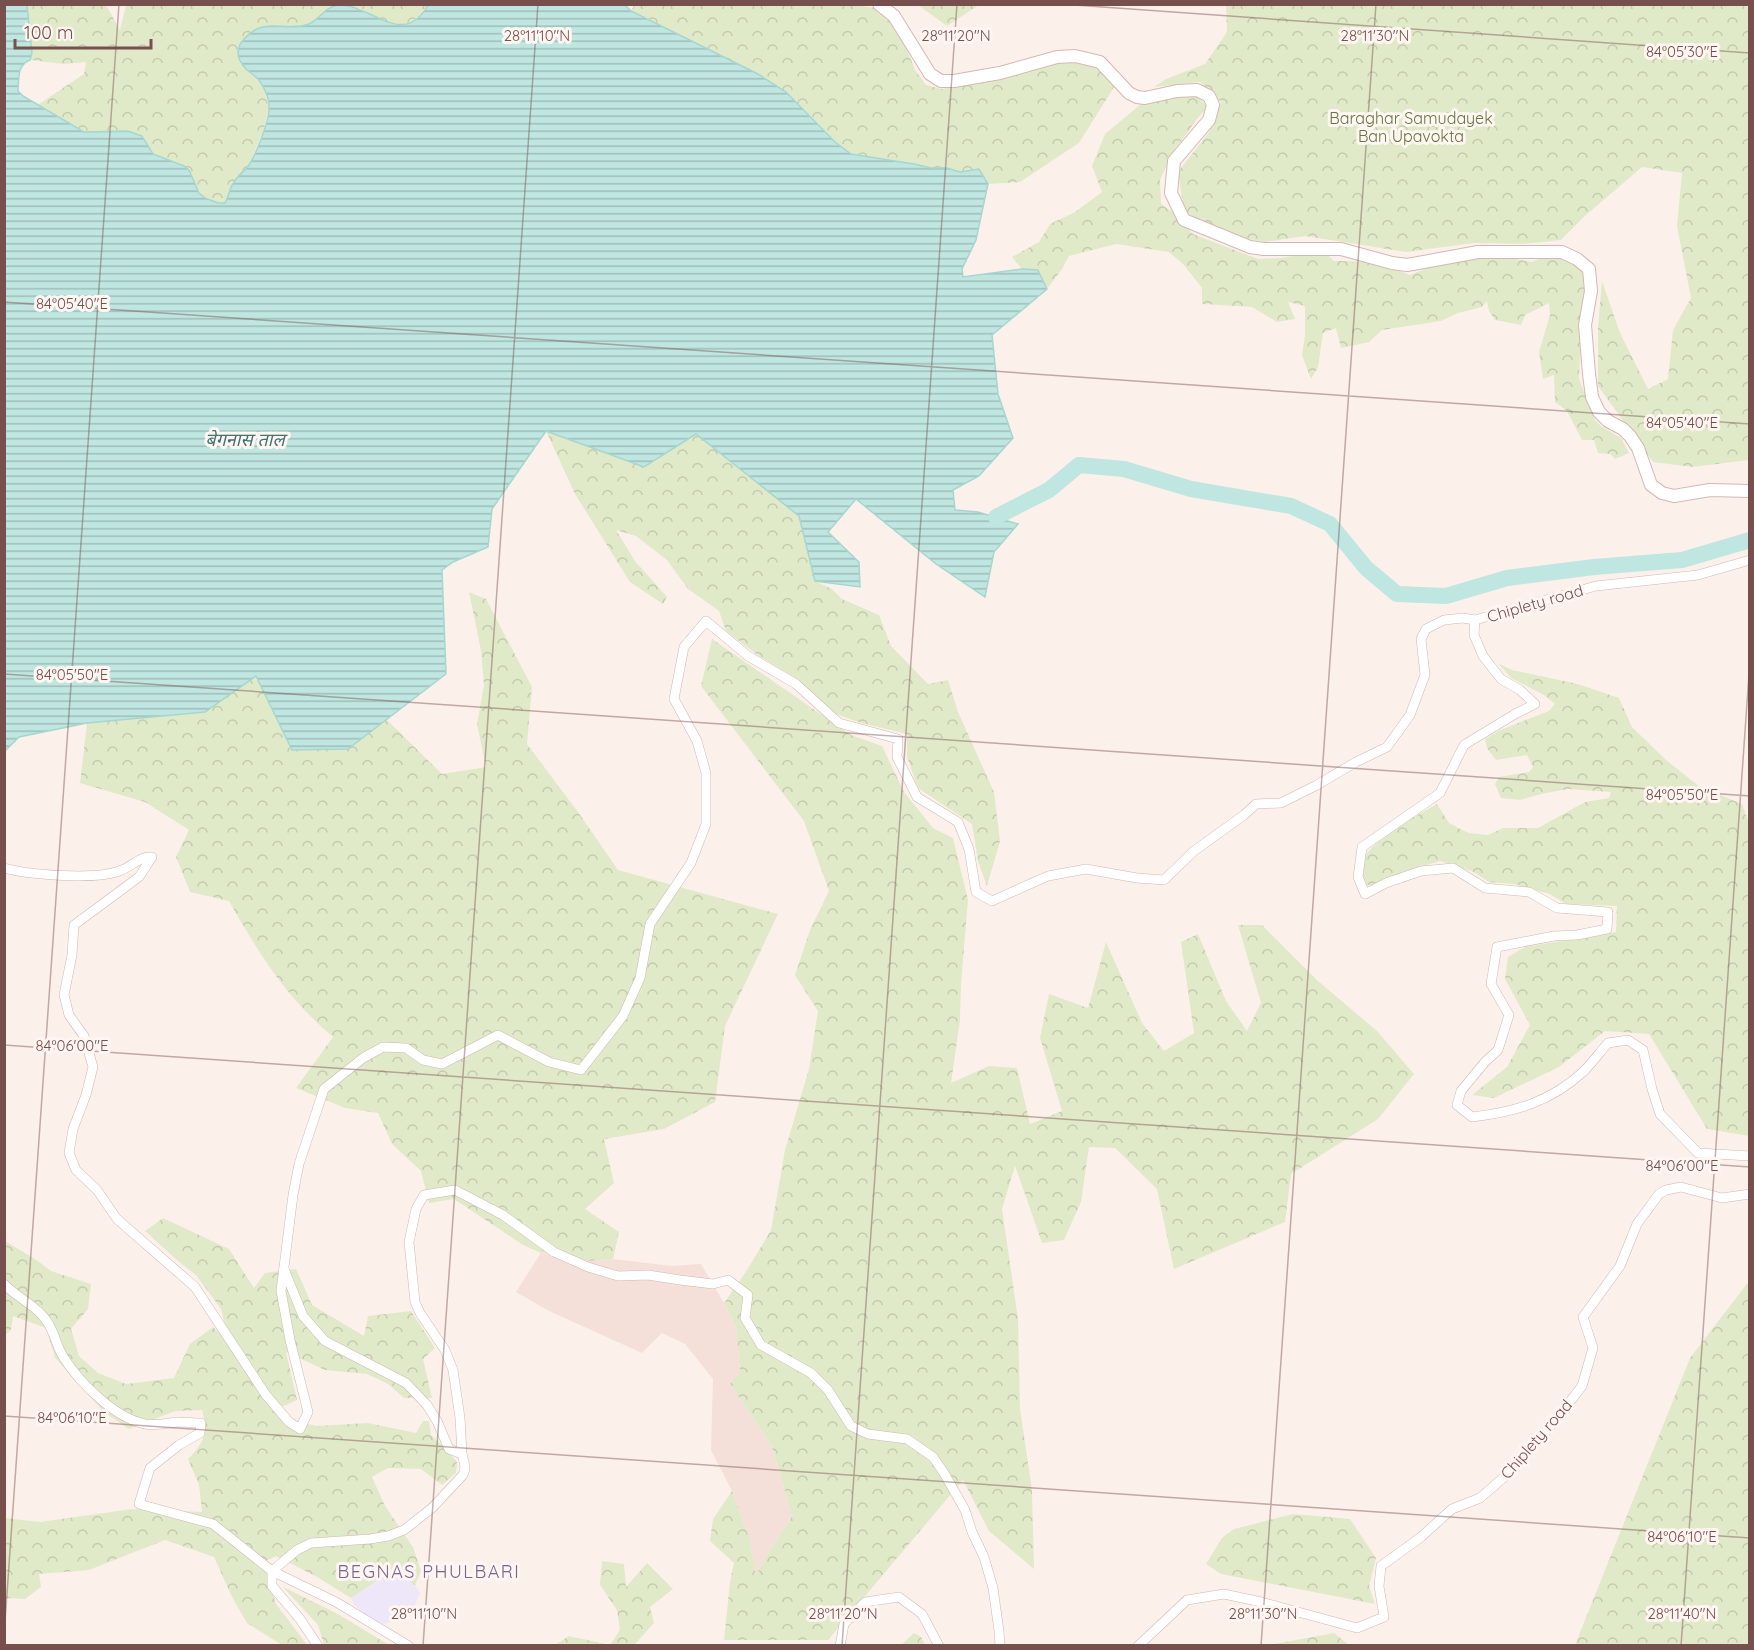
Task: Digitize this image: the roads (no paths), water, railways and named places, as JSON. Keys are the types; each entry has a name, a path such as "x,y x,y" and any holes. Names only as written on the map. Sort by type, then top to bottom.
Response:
{"main road":[{"path":"879,4 894,16 930,74 941,81 1000,73 1057,57 1075,56 1100,62 1129,93 1137,97 1145,99 1177,91 1197,90 1209,96 1213,105 1209,120 1174,161 1171,193 1184,220 1250,247 1341,249 1407,265 1478,252 1562,252 1577,258 1589,269 1591,291 1585,325 1592,396 1599,412 1608,421 1623,429 1638,448 1651,485 1662,493 1674,496 1710,490 1749,491"}],"street":[{"name":"Chiplety road","path":"1749,560 1698,574 1596,586 1475,620 1474,635 1483,656 1501,679 1520,690 1535,704 1464,745 1440,793 1362,847 1358,877 1365,894 1386,883 1421,871 1453,868 1485,888 1529,892 1557,908 1608,912 1607,929 1497,947 1491,984 1509,1015 1498,1050 1461,1091 1457,1106 1472,1117 1502,1114 1535,1104 1584,1071 1608,1043 1628,1040 1643,1050 1660,1114 1698,1153 1749,1156"},
{"path":"4,868 66,876 90,876 119,872 145,856 153,857 139,876 74,925 72,955 64,995 69,1015 84,1036 93,1067 86,1095 73,1129 69,1153 76,1170 97,1190 117,1219 195,1287 266,1395 289,1422 300,1429 308,1412 280,1291 299,1164 324,1089 363,1058 383,1047 406,1048 423,1060 442,1064 498,1035 549,1062 581,1070 624,1016 640,978 650,924 691,864 706,824 706,773 697,741 674,699 684,647 706,621 748,656 795,684 838,723 898,739 897,758 917,797 958,822 969,849 976,892 992,901 1048,876 1086,869 1164,880 1194,851 1256,804 1281,803 1387,747 1410,715 1425,675 1420,639 1426,629 1444,620 1463,618 1475,620"},
{"name":"Chiplety road","path":"1138,1646 1187,1600 1224,1594 1357,1628 1384,1617 1379,1586 1381,1566 1421,1537 1452,1509 1480,1498 1518,1465 1582,1386 1593,1348 1583,1317 1620,1266 1637,1224 1659,1194 1682,1187 1722,1197 1749,1194"},
{"path":"318,1646 300,1619 272,1586 273,1571 297,1550 311,1543 370,1539 404,1530 432,1508 465,1472 453,1370 445,1350 415,1302 410,1242 416,1209 424,1195 455,1190 503,1215 554,1252 588,1267 618,1276 648,1275 713,1284 728,1280 748,1295 744,1318 761,1345 811,1373 828,1390 851,1426 868,1434 907,1439 933,1457 945,1473 965,1510 984,1557 993,1588 1000,1646"},
{"path":"284,1267 303,1316 325,1341 406,1383 427,1405 449,1449 462,1454"},
{"path":"4,1284 45,1318 53,1331 62,1357 87,1386 117,1412 143,1424 161,1426 176,1422 201,1423 200,1433 179,1445 150,1468 139,1504 213,1524 273,1571 336,1602 409,1646"},
{"path":"840,1646 844,1624 865,1602 899,1597 922,1614 939,1646"}],"water":[{"name":"बेगनास ताल","path":"5,4 27,5 32,53 30,60 23,65 20,72 18,91 23,96 84,132 128,131 142,136 153,154 184,166 189,170 199,193 218,203 225,203 237,177 249,165 267,122 269,102 258,79 239,59 241,43 249,34 261,27 302,26 313,22 331,7 340,5 352,7 387,22 408,24 419,18 428,5 625,5 631,11 758,74 786,92 835,142 851,154 931,168 947,168 960,172 979,169 988,184 976,240 962,269 963,277 1022,269 1038,270 1047,289 992,335 998,394 1013,438 979,476 953,490 955,510 978,512 1018,524 994,552 985,597 936,564 856,499 828,532 859,562 860,587 815,581 799,516 696,434 644,467 546,431 492,509 488,547 453,562 442,570 446,674 348,749 292,750 256,676 205,712 87,723 19,737 5,751"}],"waterway":[{"path":"996,517 1049,490 1079,465 1124,469 1191,489 1291,506 1330,524 1366,568 1397,594 1446,596 1507,578 1594,567 1682,560 1750,540"}],"district":[{"name":"BEGNAS PHULBARI","path":"429,1571"}],"park label":[{"name":"Baraghar Samudayek Ban Upavokta","path":"1411,127"}]}
